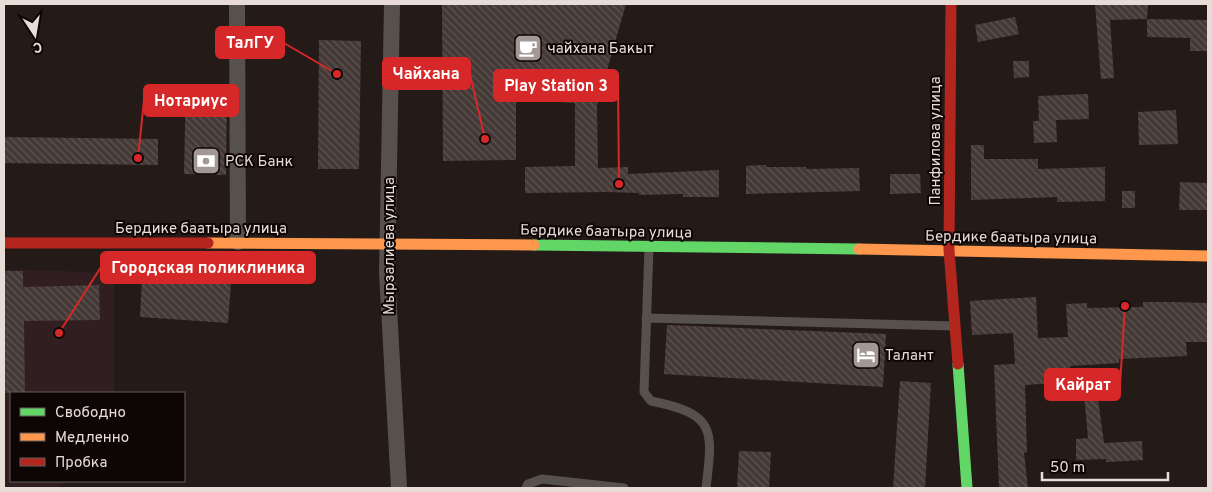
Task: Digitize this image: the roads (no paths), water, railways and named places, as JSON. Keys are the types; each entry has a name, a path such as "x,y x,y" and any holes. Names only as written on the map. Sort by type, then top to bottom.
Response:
{"street":[{"path":"237,4 238,242"},
{"name":"Мырзалиева улица","path":"392,4 389,211 386,244 399,488"},
{"name":"Панфилова улица","path":"951,4 949,250 967,488"},
{"name":"Бердике баатыра улица","path":"4,243 238,242 949,250 1208,256"}],"lane":[{"path":"649,247 644,392 651,401 672,405 699,418 707,429 711,446 706,488"},
{"path":"646,318 955,326"},
{"path":"526,488 528,484 542,478 624,488"}],"place":[{"name":"чайхана Бакыт","path":"528,48"},
{"name":"ТалГУ","path":"337,74"},
{"name":"Чайхана","path":"485,139"},
{"name":"Нотариус","path":"138,158"},
{"name":"РСК Банк","path":"206,161"},
{"name":"Play Station 3","path":"619,184"},
{"name":"Кайрат","path":"1125,306"},
{"name":"Городская поликлиника","path":"59,333"},
{"name":"Талант","path":"866,355"}]}
